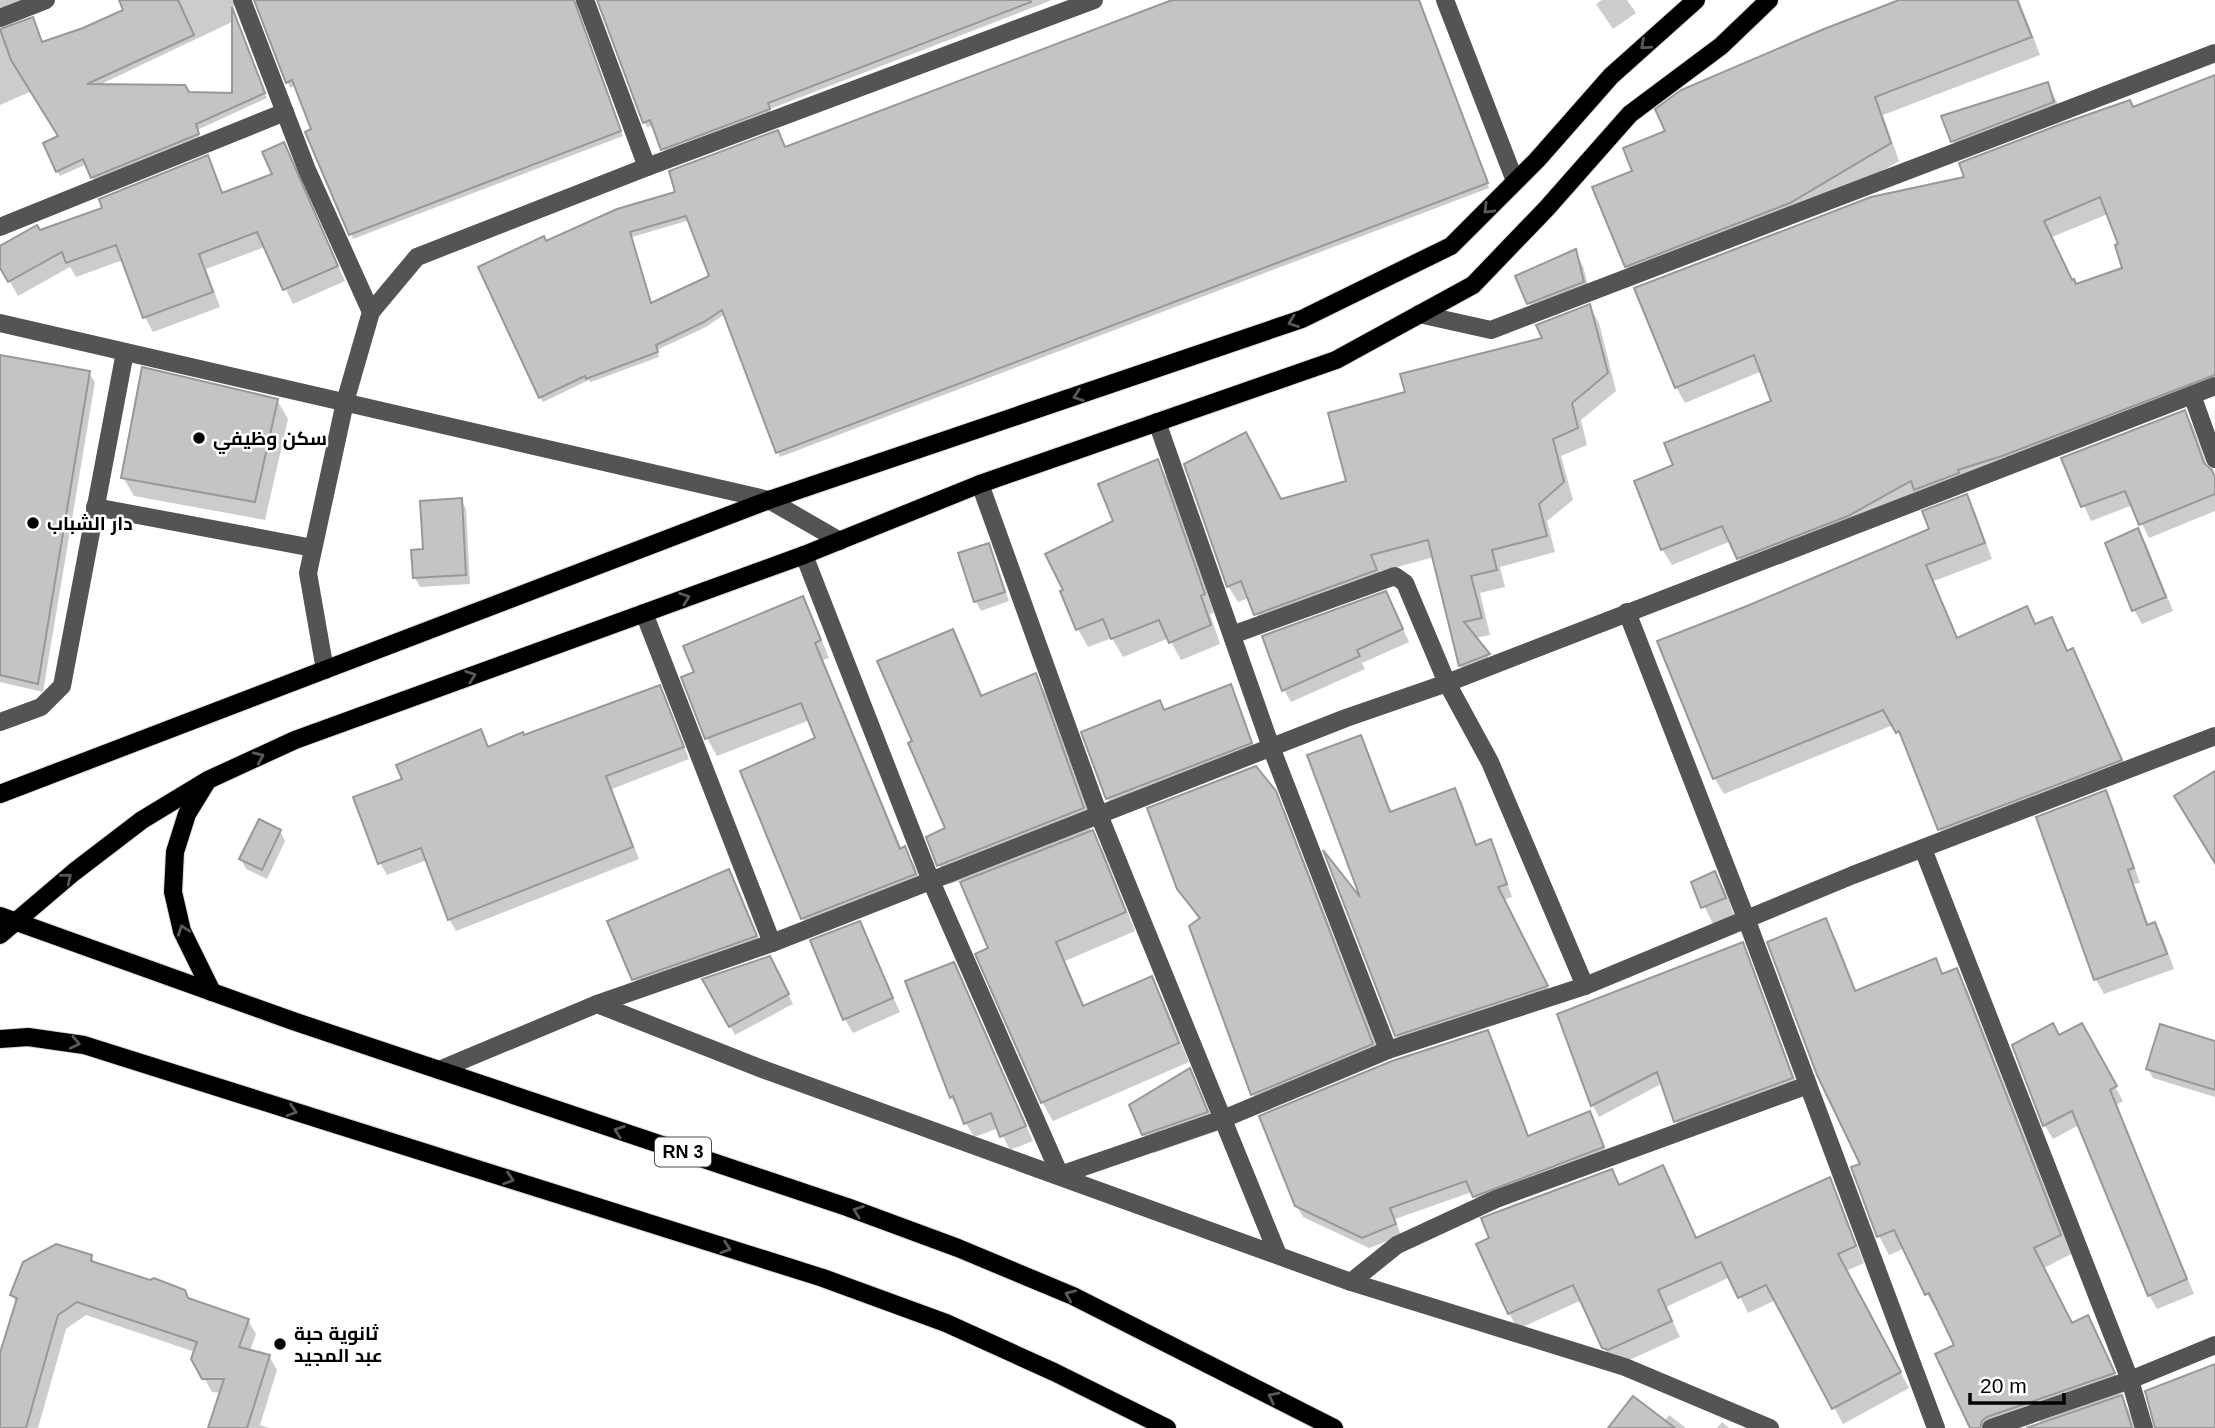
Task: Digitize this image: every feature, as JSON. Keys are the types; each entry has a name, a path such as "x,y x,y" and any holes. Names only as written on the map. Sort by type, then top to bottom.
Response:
{"main road":[{"path":"0,794 769,500 1302,320 1451,246 1611,76 1696,0"},
{"path":"0,935 7,918 142,820 208,780 295,740 804,555 980,484 1336,360 1473,285 1547,208 1630,114 1721,46 1769,0"},
{"path":"208,780 187,814 175,852 173,892 182,931 212,992"},
{"name":"RN 3","path":"7,918 212,992 958,1248 1073,1296 1334,1428"},
{"path":"0,1039 28,1037 84,1045 823,1278 946,1323 1167,1428"}],"street":[{"path":"0,18 46,0"},
{"path":"242,0 307,170 371,312"},
{"path":"584,0 647,167"},
{"path":"325,670 308,573 345,402 371,312 417,257 647,167 1094,0"},
{"path":"1445,0 1515,181"},
{"path":"1419,314 1491,330 2215,53"},
{"path":"0,227 285,111"},
{"path":"0,323 769,500 840,541"},
{"path":"0,722 41,707 62,686 125,352"},
{"path":"439,1070 597,1004 772,943 1271,747 1447,683 1627,611 2215,386"},
{"path":"2192,395 2215,460"},
{"path":"1157,422 1271,747 1388,1050"},
{"path":"980,484 1099,815 1278,1255"},
{"path":"95,507 313,548"},
{"path":"804,555 931,881 1060,1175"},
{"path":"1232,635 1395,576 1405,583 1447,683 1490,762 1585,986"},
{"path":"1627,611 1747,921 1936,1428"},
{"path":"644,613 772,943"},
{"path":"1060,1175 1223,1119 1388,1050 1585,986 1853,876 2215,736"},
{"path":"1923,849 2130,1380 2144,1428"},
{"path":"597,1004 765,1070 1351,1282 1625,1367 1770,1428"},
{"path":"1351,1282 1397,1245 1496,1199 1808,1085"},
{"path":"1991,1428 2130,1380 2215,1345"}],"building":[{"path":"119,0 178,0 194,35 87,84 185,85 189,92 232,93 232,7 265,93 196,124 199,134 91,178 83,159 56,172 43,143 58,136 11,60 0,29 33,17 42,42 123,10"},
{"path":"254,0 574,0 621,131 349,235 305,132 311,129 292,80 286,83"},
{"path":"597,0 1031,2 768,103 770,109 661,150 650,120 643,123"},
{"path":"1172,0 1419,0 1488,183 776,453 722,310 704,322 656,345 658,352 586,379 585,376 539,398 478,267 544,236 546,241 617,209 675,192 669,171 778,130 785,147","holes":["686,216 709,276 651,303 630,232"]},
{"path":"1899,0 2017,0 2032,37 1875,97 1891,143 1790,203 1625,267 1592,187 1632,171 1623,148 1665,131 1655,109 1681,90"},
{"path":"2215,75 2215,375 2002,456 1958,470 1959,473 1914,490 1911,481 1848,516 1737,559 1722,526 1661,550 1634,481 1673,465 1664,443 1771,401 1754,355 1675,388 1634,288 1871,197 1964,177 1959,163 2061,124 2130,100 2133,107","holes":["2100,197 2118,244 2115,245 2122,268 2076,284 2044,221"]},
{"path":"2048,82 2054,102 1951,142 1941,116"},
{"path":"284,142 338,266 283,290 257,232 199,254 213,292 143,318 116,245 66,263 62,252 8,282 0,268 0,246 37,225 40,230 102,208 99,199 208,155 222,193 272,174 262,152"},
{"path":"1576,249 1584,282 1527,304 1515,276"},
{"path":"1590,304 1608,373 1572,403 1578,428 1553,439 1564,482 1539,504 1547,536 1492,550 1497,570 1471,576 1482,618 1464,622 1490,654 1459,666 1428,540 1371,555 1377,570 1254,615 1241,581 1227,587 1184,464 1246,432 1281,499 1346,481 1328,413 1405,392 1400,374 1542,338 1536,325"},
{"name":"دار الشباب","path":"0,355 90,371 38,684 0,675"},
{"name":"سكن وظيفي","path":"142,367 278,399 255,502 121,478"},
{"path":"2185,410 2204,463 2215,477 2215,494 2139,525 2125,491 2081,507 2061,458"},
{"path":"1158,459 1205,594 1201,596 1211,625 1169,643 1159,620 1111,639 1103,619 1076,630 1060,591 1063,590 1045,554 1113,521 1098,484"},
{"path":"1967,494 1985,543 1926,565 1957,638 2027,606 2035,624 2052,617 2067,651 2073,648 2122,760 1938,830 1899,731 1896,733 1883,710 1713,779 1657,641 1929,529 1922,511"},
{"path":"462,498 466,575 413,578 411,550 423,549 420,501"},
{"path":"2138,528 2166,597 2132,611 2105,543"},
{"path":"989,543 1005,592 974,602 958,553"},
{"path":"1386,591 1403,629 1357,650 1360,656 1282,691 1262,636"},
{"path":"803,596 821,640 815,643 900,849 905,846 916,874 801,919 740,771 815,738 801,703 705,739 681,677 694,672 683,646"},
{"path":"953,629 981,696 1036,673 1084,808 937,866 926,837 945,828 908,743 912,741 877,661"},
{"path":"1231,684 1252,743 1106,799 1081,732 1160,700 1164,710"},
{"path":"660,685 684,747 606,776 633,847 448,920 421,848 378,864 353,797 402,779 396,765 481,729 488,747 523,732 524,735"},
{"path":"1361,735 1390,812 1455,788 1476,845 1491,839 1507,884 1498,887 1548,986 1395,1036 1323,850 1360,897 1307,755"},
{"path":"1256,766 1276,791 1373,1044 1251,1095 1189,926 1200,918 1177,889 1147,808"},
{"path":"2215,771 2215,863 2174,796"},
{"path":"2106,790 2134,868 2128,870 2147,925 2155,922 2167,954 2094,980 2036,817"},
{"path":"259,819 281,830 262,870 239,859"},
{"path":"1093,830 1126,912 1056,942 1083,1006 1152,976 1179,1043 1041,1103 975,954 988,948 960,882"},
{"path":"729,869 757,936 632,980 607,921"},
{"path":"1715,871 1726,898 1701,908 1691,882"},
{"path":"1826,918 1855,991 1936,958 1942,974 1957,968 2061,1235 2034,1248 2072,1323 2088,1315 2115,1373 1987,1417 1980,1428 1970,1428 1935,1354 1954,1345 1929,1293 1925,1295 1894,1230 1877,1237 1851,1167 1860,1164 1817,1075 1767,942"},
{"path":"860,921 893,998 843,1020 810,940"},
{"path":"1743,942 1793,1078 1674,1122 1657,1072 1591,1106 1557,1014"},
{"path":"770,956 789,994 729,1027 702,979"},
{"path":"954,962 1026,1126 1000,1137 991,1113 964,1124 953,1096 950,1098 905,981"},
{"path":"2053,1023 2059,1035 2082,1023 2117,1086 2110,1090 2187,1279 2148,1296 2072,1111 2043,1126 2012,1045"},
{"path":"2160,1024 2215,1041 2215,1090 2146,1069"},
{"path":"1488,1030 1528,1136 1590,1111 1604,1147 1473,1197 1466,1181 1390,1208 1396,1224 1362,1238 1295,1206 1259,1116 1392,1061"},
{"path":"1190,1068 1208,1112 1142,1135 1129,1105"},
{"path":"1663,1165 1696,1238 1830,1177 1856,1246 1838,1254 1901,1372 1832,1409 1766,1285 1738,1298 1721,1262 1658,1290 1672,1321 1608,1350 1602,1348 1573,1285 1508,1314 1476,1244 1489,1238 1481,1218 1612,1169 1619,1185"},
{"path":"56,1244 92,1255 91,1261 150,1280 154,1278 185,1290 188,1298 249,1319 239,1347 270,1355 247,1428 208,1428 224,1379 202,1379 191,1359 197,1342 77,1302 58,1315 26,1428 0,1428 0,1353 17,1298 10,1295 23,1262"},
{"path":"2215,1364 2215,1428 2155,1428 2145,1391"},
{"path":"2122,1395 2132,1428 2026,1428"},
{"path":"1633,1396 1675,1428 1608,1428"}],"place":[{"name":"سكن وظيفي","path":"199,438"},
{"name":"دار الشباب","path":"33,523"},
{"name":"ثانوية حبة عبد المجيد","path":"280,1344"}]}
